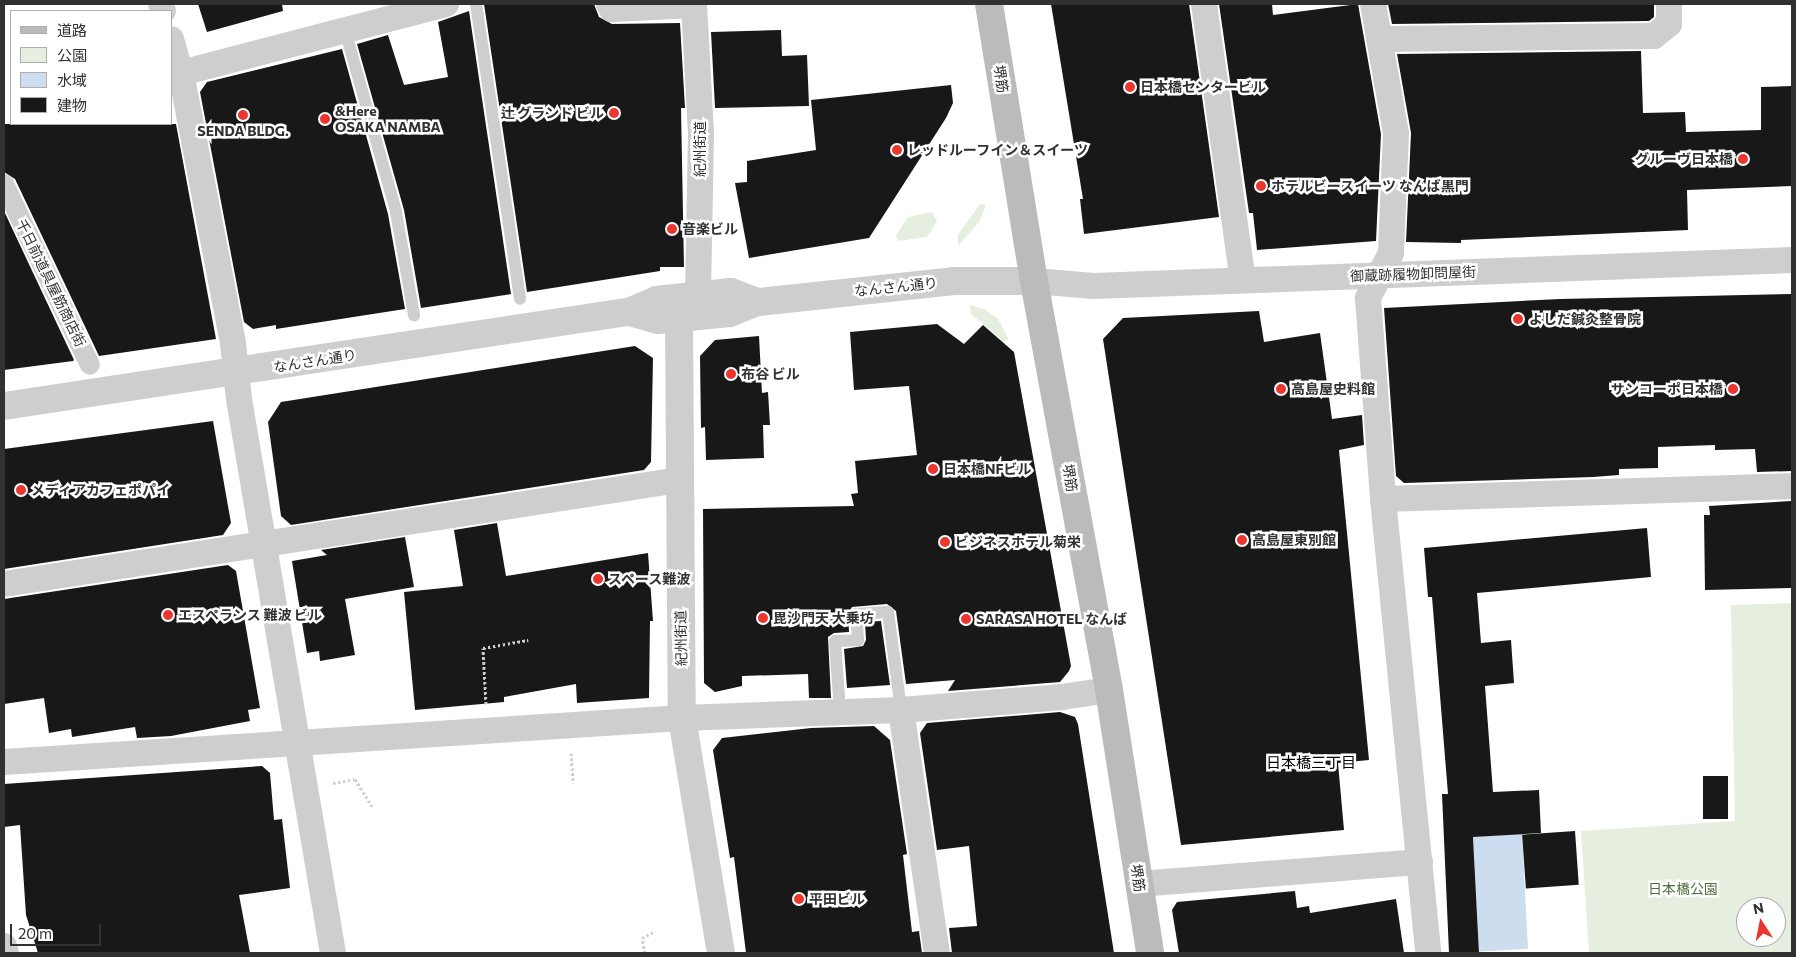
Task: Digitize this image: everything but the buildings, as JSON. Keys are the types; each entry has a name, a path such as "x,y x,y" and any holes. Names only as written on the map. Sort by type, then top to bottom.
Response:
{"main road":[{"name":"堺筋","path":"989,4 1034,281 1109,690 1150,953"}],"street":[{"path":"181,73 446,4"},
{"path":"609,4 612,9 694,4"},
{"name":"紀州街道","path":"694,4 701,135 698,295"},
{"path":"1204,4 1243,280"},
{"path":"1374,4 1396,133 1391,253 1368,298 1383,500 1428,953"},
{"path":"1379,39 1654,36 1669,24 1669,4"},
{"path":"172,42 181,73 236,373 296,742 333,953"},
{"name":"千日前道具屋筋商店街","path":"4,184 88,360"},
{"name":"御蔵跡履物卸問屋街","path":"1034,281 1094,286 1792,260"},
{"name":"なんさん通り","path":"626,312 658,320 679,319 730,314 759,302 954,281 1034,281"},
{"name":"なんさん通り","path":"4,406 236,373 626,312 656,299 731,291 759,302"},
{"name":"紀州街道","path":"679,319 682,718 721,953"},
{"path":"4,584 679,480"},
{"path":"1383,500 1792,486"},
{"path":"4,762 488,729 682,718 901,710 1062,697 1109,690"},
{"path":"901,710 937,953"},
{"path":"1139,884 1420,862"},
{"path":"4,946 6,953"}],"lane":[{"path":"476,4 520,300"},
{"path":"345,30 396,212 414,314"},
{"path":"840,711 835,641 858,640 856,614 888,612 901,710"}],"path":[{"path":"488,729 482,648 528,640"},
{"path":"326,784 355,779 372,806"},
{"path":"644,953 642,938 655,931"},
{"path":"672,953 681,953"}],"green space":[{"path":"980,204 986,205 979,222 958,246 958,235"},
{"path":"932,212 937,221 927,237 898,241 896,235 908,217"},
{"path":"970,305 984,309 998,319 1009,340 1003,341 971,314"},
{"name":"日本橋公園","path":"1792,603 1792,953 1589,953 1581,831 1735,821 1731,605"}],"water":[{"path":"1522,834 1528,949 1479,951 1473,837"}],"place":[{"name":"日本橋センタービル","path":"1130,87"},
{"name":"辻 グランド ビル","path":"614,113"},
{"name":"SENDA BLDG.","path":"243,115"},
{"name":"&Here OSAKA NAMBA","path":"325,119"},
{"name":"レッドルーフイン＆スイーツ","path":"897,150"},
{"name":"グルーヴ日本橋","path":"1743,159"},
{"name":"ホテルビースイーツ なんば黒門","path":"1261,186"},
{"name":"音楽ビル","path":"672,229"},
{"name":"よしだ鍼灸整骨院","path":"1518,319"},
{"name":"布谷 ビル","path":"731,374"},
{"name":"高島屋史料館","path":"1281,389"},
{"name":"サンコーポ日本橋","path":"1733,389"},
{"name":"日本橋NFビル","path":"933,469"},
{"name":"メディアカフェポパイ","path":"21,490"},
{"name":"高島屋東別館","path":"1242,540"},
{"name":"ビジネスホテル菊栄","path":"945,542"},
{"name":"スペース難波","path":"598,579"},
{"name":"エスペランス 難波 ビル","path":"168,615"},
{"name":"毘沙門天 大乗坊","path":"763,618"},
{"name":"SARASA HOTEL なんば","path":"966,619"},
{"name":"平田ビル","path":"799,899"}],"district":[{"name":"日本橋三丁目","path":"1311,763"}]}
